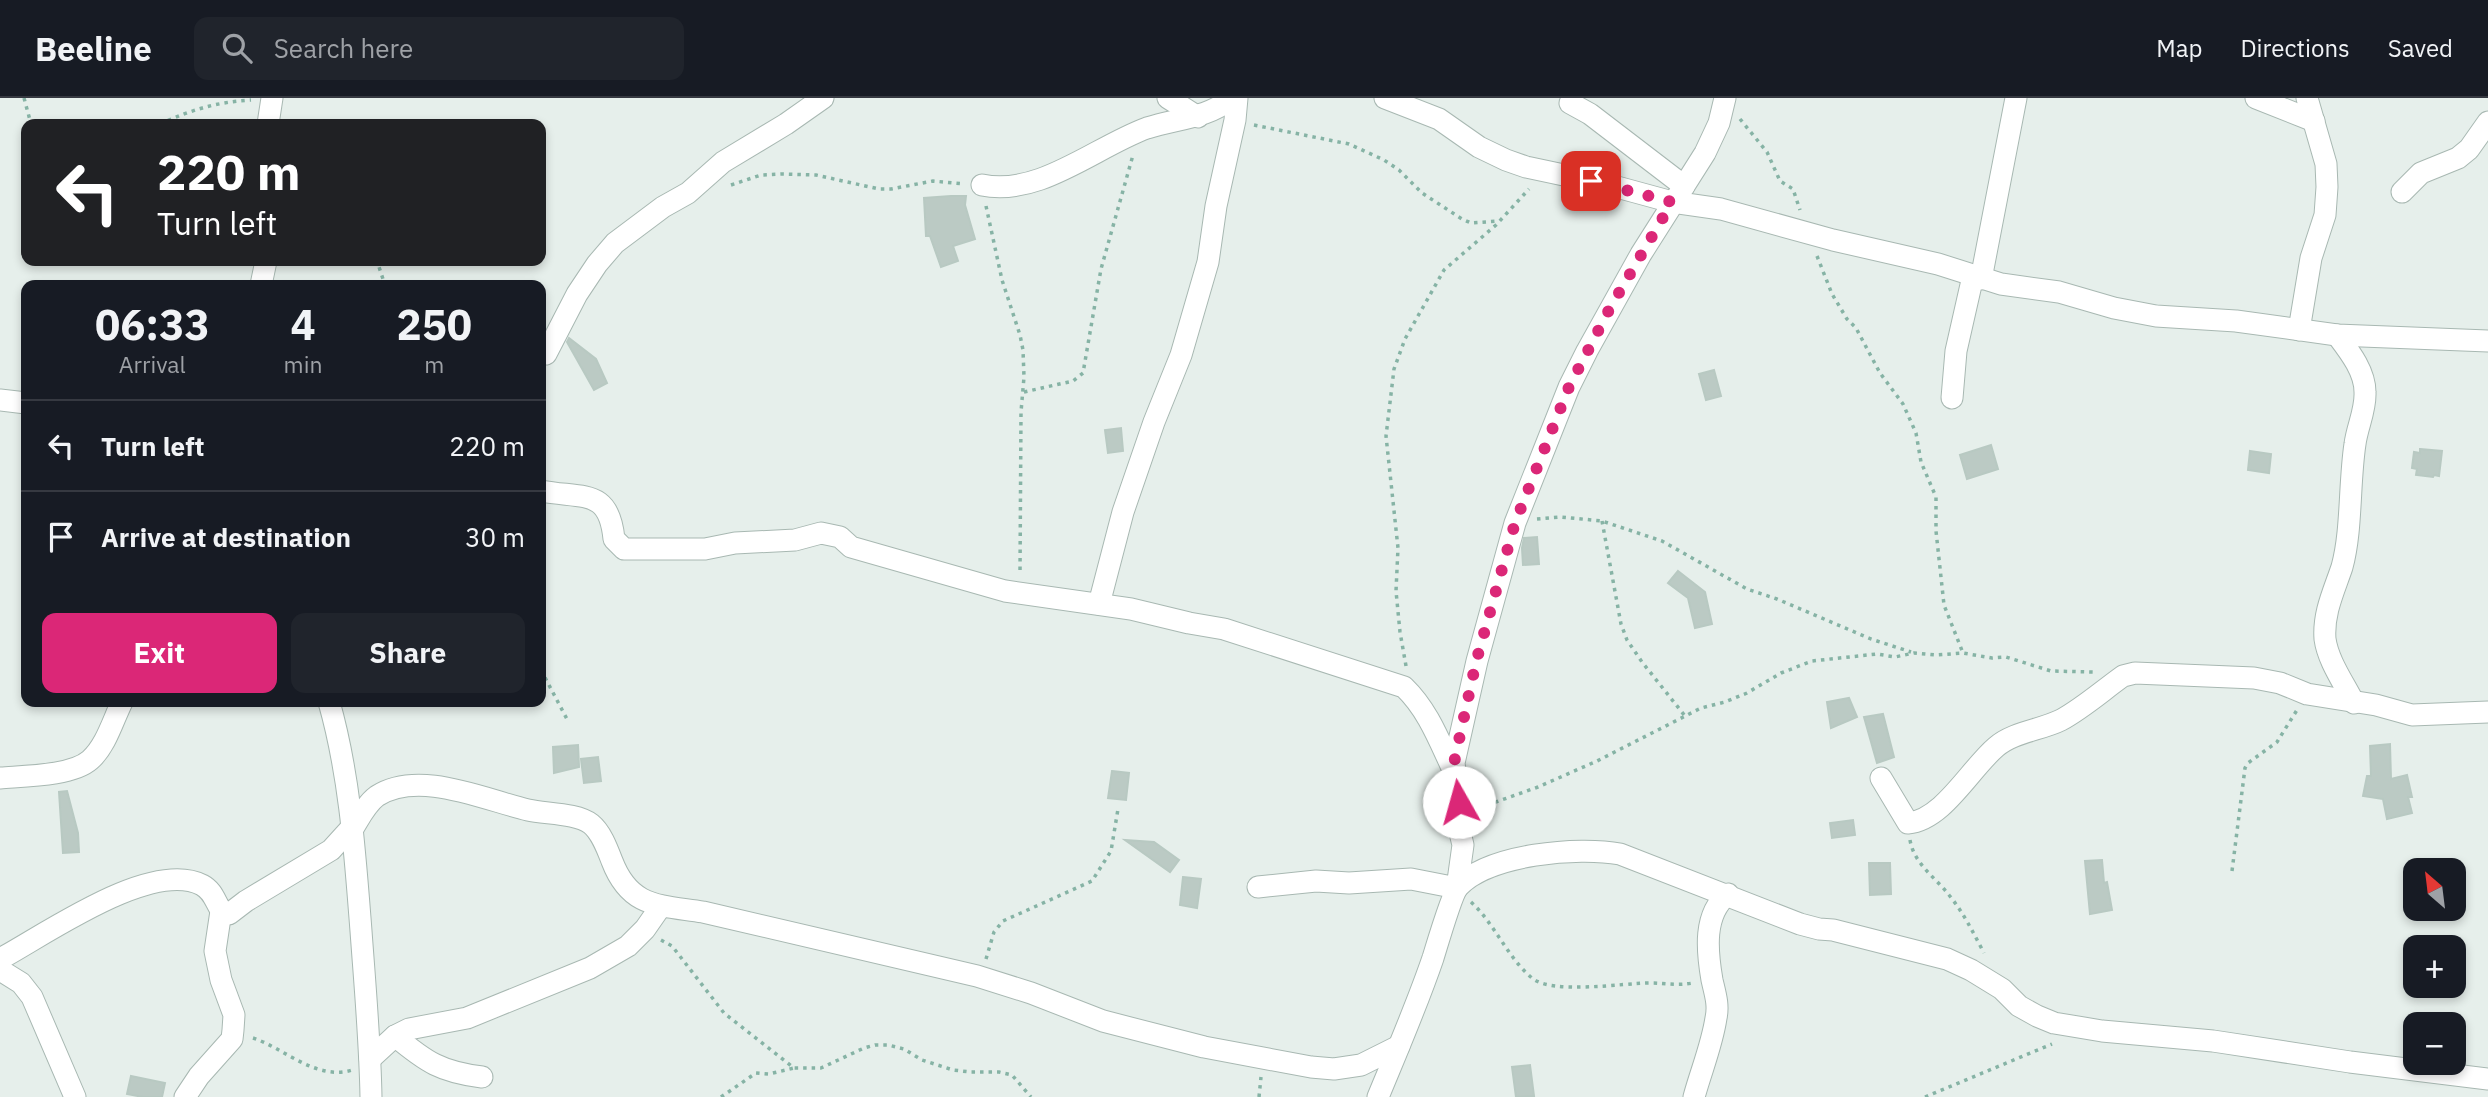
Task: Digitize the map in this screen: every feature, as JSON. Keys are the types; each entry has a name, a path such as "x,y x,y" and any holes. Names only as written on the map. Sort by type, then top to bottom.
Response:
{"street":[{"path":"546,354 578,294 597,264 615,243 663,207 688,193 723,162 823,98"},
{"path":"1168,98 1198,117"},
{"path":"982,185 995,188 1029,182 1065,170 1138,132 1198,117 1234,98 1235,120 1216,206 1208,262 1181,355 1154,422 1123,512 1099,604"},
{"path":"1385,98 1439,119 1479,147 1506,160 1544,172 1678,194 1721,209 1938,264 2001,284 2059,292 2156,316 2236,321 2337,335 2488,341"},
{"path":"1952,398 1956,351 1977,277 2016,98"},
{"path":"2256,98 2314,121"},
{"path":"2299,330 2312,258 2325,215 2327,187 2326,164 2307,98"},
{"path":"269,119 272,99"},
{"path":"1570,103 1590,114 1678,194"},
{"path":"1378,1097 1457,888 1463,845 1456,816 1459,802 1454,763 1476,662 1515,523 1575,375 1609,310 1705,153 1718,123 1731,106"},
{"path":"2402,192 2421,173 2458,158 2479,137 2488,122"},
{"path":"2337,335 2354,359 2365,391 2355,443 2342,566 2334,585 2325,622 2325,641 2329,655 2354,703"},
{"path":"0,400 21,402"},
{"path":"546,492 598,501 609,512 614,525 614,540 624,549 705,549 735,543 795,540 821,533 832,534 851,547 1020,594 1099,604 1224,629 1360,671 1404,687 1412,695 1429,718 1456,774"},
{"path":"1881,778 1908,823 1918,822 1940,807 1981,760 2000,743 2060,720 2123,676 2135,673 2233,675 2280,683 2307,694 2424,716 2488,712"},
{"path":"0,778 47,774 81,766 92,759 108,734 120,707"},
{"path":"330,707 342,760 351,829 371,1063 371,1097"},
{"path":"0,959 70,916 158,880 176,879 202,886 214,896 221,911 229,914 331,850 379,795 421,785 475,793 527,810 583,819 599,833 624,885 648,902 662,906 703,912 983,978 1103,1021 1204,1047 1334,1069 1362,1065 1399,1046"},
{"path":"1258,887 1316,881 1349,883 1411,879 1457,888 1487,869 1517,858 1571,850 1603,850 1620,853 1800,924 1947,960 1971,970 2002,989 2019,1006 2054,1023 2102,1031 2213,1041 2488,1079"},
{"path":"1694,1097 1717,1018 1709,925 1717,902 1728,894"},
{"path":"371,1063 395,1036 409,1029 467,1018 590,968 628,946 662,906"},
{"path":"185,1097 199,1076 232,1039 234,1015 220,980 215,951 221,911"},
{"path":"0,970 21,983 32,997 75,1097"},
{"path":"395,1036 411,1051 441,1068 456,1074 482,1077"}],"path":[{"path":"24,98 30,119"},
{"path":"171,119 223,101 272,99"},
{"path":"1731,106 1767,152 1780,181 1793,189 1799,207 1814,234 1832,294 1856,328 1880,373 1903,404 1916,433 1922,462 1936,497 1936,531 1944,605 1963,653"},
{"path":"1235,120 1349,144 1384,160 1399,170 1422,193 1462,219 1471,223 1500,220"},
{"path":"1024,392 1073,381 1083,373 1101,269 1138,132"},
{"path":"1412,695 1400,632 1396,591 1398,548 1386,436 1394,369 1405,339 1444,270 1500,220 1544,172"},
{"path":"729,185 761,175 783,174 816,175 891,189 933,181 982,185 1002,280 1020,335 1024,392 1020,594"},
{"path":"1515,523 1561,517 1602,521 1662,541 1747,589 1871,639 1914,653 1936,656 1963,653 1980,657 2006,657 2051,671 2085,671 2123,676"},
{"path":"1602,521 1621,624 1627,640 1685,716"},
{"path":"1456,816 1538,787 1597,761 1701,708 1747,693 1781,673 1812,661 1877,654 1895,657 1914,653"},
{"path":"546,679 568,721"},
{"path":"2232,871 2245,768 2277,741 2307,694"},
{"path":"983,978 987,955 998,924 1092,881 1111,851 1118,809"},
{"path":"1908,823 1911,845 1919,861 1947,893 1971,928 2002,989"},
{"path":"1457,888 1481,911 1525,972 1535,981 1552,986 1653,983 1675,987 1712,978"},
{"path":"645,929 672,946 724,1013 794,1068"},
{"path":"1925,1097 2054,1043 2081,1026"},
{"path":"232,1039 252,1037 289,1057 332,1073 371,1063"},
{"path":"721,1097 756,1073 821,1068 876,1045 904,1049 922,1060 953,1070 1012,1075 1031,1097"}],"building":[{"path":"966,196 965,205 975,239 953,246 958,261 941,267 930,236 926,236 924,198"},
{"path":"569,338 596,359 607,383 594,390 567,342"},
{"path":"1714,370 1721,396 1706,400 1699,374"},
{"path":"1121,428 1123,451 1108,453 1105,430"},
{"path":"1991,445 1998,469 1967,479 1960,455"},
{"path":"2420,449 2442,451 2439,476 2416,475 2417,469 2412,468 2414,452 2420,453"},
{"path":"2250,451 2271,454 2269,473 2248,470"},
{"path":"1537,537 1539,564 1523,565 1524,538"},
{"path":"1678,571 1705,592 1712,624 1695,628 1688,598 1668,583"},
{"path":"1849,698 1857,717 1831,728 1827,702"},
{"path":"1883,714 1894,757 1877,763 1864,717"},
{"path":"2390,744 2391,779 2407,775 2412,813 2387,819 2383,799 2363,796 2367,776 2371,776 2370,746"},
{"path":"578,745 579,767 554,773 553,747"},
{"path":"598,757 601,781 584,783 581,759"},
{"path":"1112,771 1129,773 1126,800 1108,798"},
{"path":"67,791 78,833 79,852 63,853 59,792"},
{"path":"1853,820 1855,835 1832,838 1830,823"},
{"path":"1125,840 1154,842 1179,860 1170,872"},
{"path":"2102,860 2104,883 2107,882 2112,910 2090,914 2085,861"},
{"path":"1869,863 1890,863 1891,894 1870,895"},
{"path":"1183,877 1201,879 1197,908 1180,905"},
{"path":"1530,1065 1534,1096 1516,1097 1512,1067"},
{"path":"131,1076 165,1083 162,1097 127,1094"}],"route":[{"path":"1459,802 1454,763 1459,738 1497,581 1515,523 1569,387 1609,310 1672,202 1591,181"}]}
